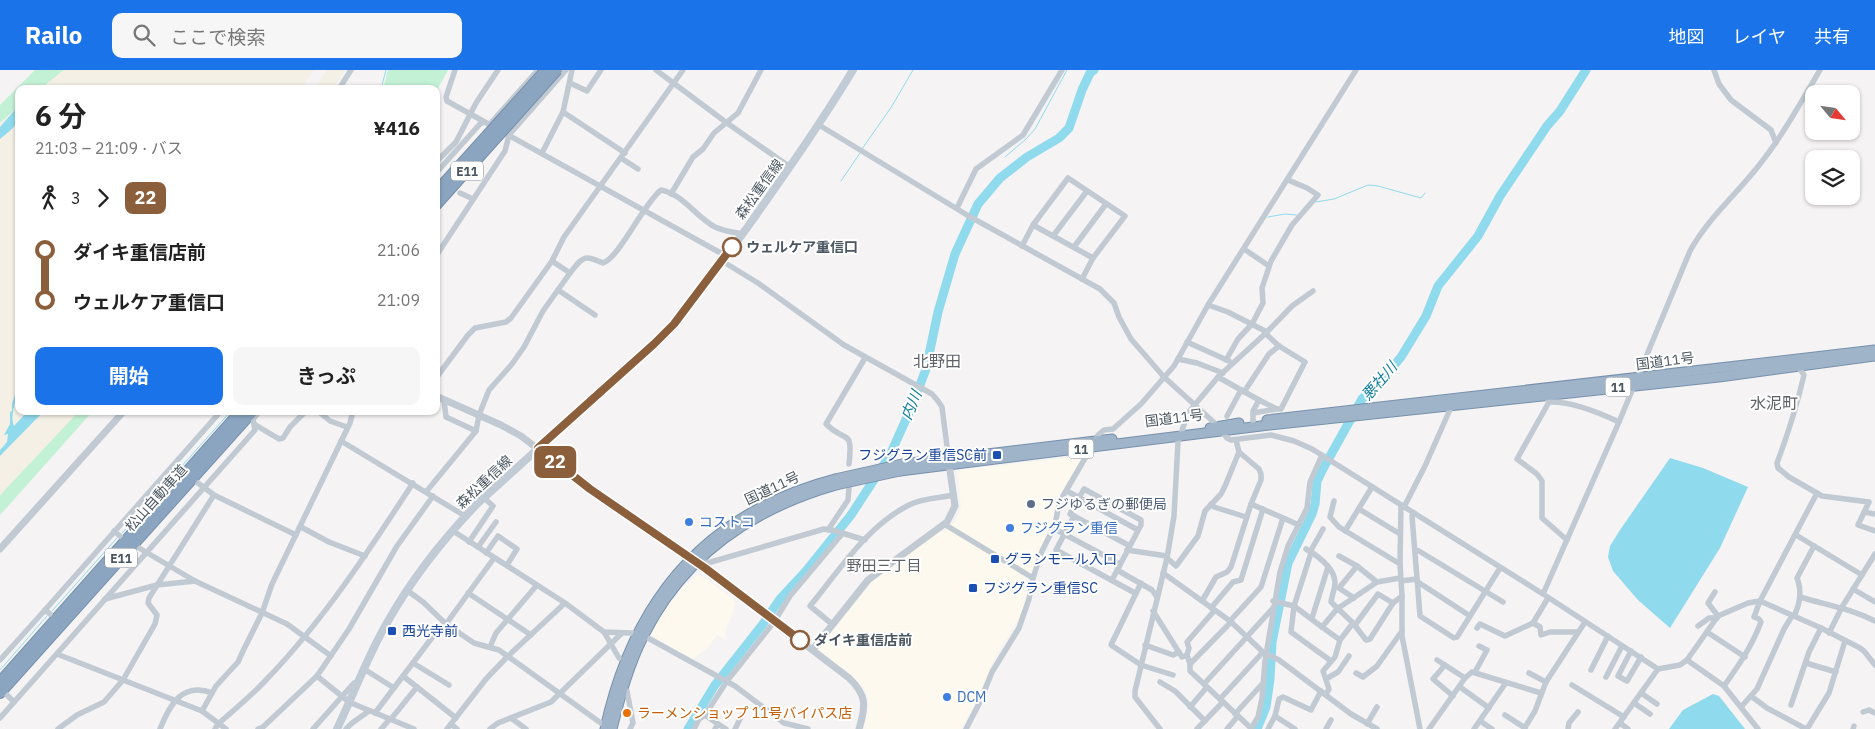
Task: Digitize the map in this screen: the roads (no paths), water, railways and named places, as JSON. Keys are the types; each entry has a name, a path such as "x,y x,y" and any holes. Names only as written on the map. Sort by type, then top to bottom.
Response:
{"highway":[{"name":"E11","path":"440,187 490,129 546,70"},
{"name":"E11","path":"440,199 490,129 557,70"},
{"name":"国道11号","path":"608,728 624,665 660,594 694,561 759,515 790,500 836,482 901,467 949,460 1453,402 1546,395 1636,382 1719,377 1875,350"},
{"name":"国道11号","path":"1795,363 1875,356"},
{"name":"国道11号","path":"1220,429 1253,417 1349,414"},
{"name":"松山自動車道","path":"0,682 244,419"},
{"name":"松山自動車道","path":"4,694 244,419"},
{"name":"国道11号","path":"608,728 623,690 640,635"}],"main road":[{"name":"森松重信線","path":"337,729 388,621 452,531 484,498 674,324 790,167 853,70"}],"street":[{"path":"341,85 351,70"},
{"path":"455,70 446,97 447,101 470,114 490,129"},
{"path":"440,158 456,142 470,114 498,70"},
{"path":"490,129 538,70"},
{"path":"440,250 505,152 509,135 566,70"},
{"path":"542,153 563,112 572,70"},
{"path":"570,83 587,91 601,70"},
{"path":"656,70 790,167"},
{"path":"440,373 475,328 500,324 511,318 552,261 564,237 683,70"},
{"path":"671,194 693,157 702,149 714,133 738,113 761,70"},
{"path":"957,208 976,169 1023,135 1032,124 1062,70"},
{"path":"966,729 980,702 992,672 1019,628 1030,599 1033,578 1042,551 1053,528 1058,509 1093,444 1104,430 1113,429 1156,388 1178,359 1208,304 1356,70"},
{"path":"1714,70 1720,84 1731,100 1771,130 1776,143"},
{"path":"1480,624 1506,636 1533,623 1690,250 1697,237 1759,166 1776,143 1820,70"},
{"path":"563,112 638,168"},
{"path":"440,169 480,124 509,135 644,210 724,258 823,332 865,358 915,384 938,400 942,407 954,495 954,510 947,522 868,580 813,649"},
{"path":"819,125 967,215 1100,289 1114,303 1131,339 1164,377 1220,429 1227,438 1236,440 1270,435 1294,441 1327,458 1658,669 1672,667 1688,660 1718,617"},
{"path":"1022,246 1033,225 1068,178 1125,216 1093,258 1082,279"},
{"path":"1226,360 1238,339 1252,324 1263,304 1262,288 1269,266 1292,225 1318,195 1288,180"},
{"path":"426,492 476,432 479,415 489,390 524,347 543,311 570,273 584,258 591,257 603,262 607,261 661,190 671,194 690,207 713,226 742,234"},
{"path":"1053,236 1087,191"},
{"path":"460,193 473,199"},
{"path":"1074,248 1106,204"},
{"path":"1033,225 1093,258"},
{"path":"1244,249 1269,266"},
{"path":"552,261 570,273"},
{"path":"558,290 595,315"},
{"path":"1160,729 1135,697 1145,645 1167,557 1174,516 1178,442 1188,413 1220,375 1292,306 1313,291"},
{"path":"1208,304 1266,332 1279,346 1305,362 1281,409 1253,417"},
{"path":"1187,342 1233,363"},
{"path":"1226,416 1268,354 1279,346"},
{"path":"849,464 850,440 846,436 832,430 826,424 865,358"},
{"path":"1178,359 1197,363 1277,410"},
{"path":"1795,363 1804,376 1797,406 1777,465 1789,477 1822,496 1869,502 1858,524 1875,531"},
{"path":"1567,540 1542,518 1542,480 1517,459 1546,395 1560,402 1607,416 1619,422"},
{"path":"440,398 522,436 590,489 694,561 813,649 849,678 861,692 864,711 859,729"},
{"path":"444,400 446,417 476,432"},
{"path":"1253,417 1259,400"},
{"path":"1420,729 1402,631 1400,534 1403,506 1425,466 1453,402"},
{"path":"0,549 120,415"},
{"path":"0,660 217,415"},
{"path":"244,419 253,419 256,415"},
{"path":"244,419 279,439 283,438 290,427 302,415"},
{"path":"323,415 330,421 347,428"},
{"path":"202,711 212,693 238,662 262,613 272,584 301,527 352,415"},
{"path":"0,718 57,654 71,632 105,599 255,430 244,419"},
{"path":"1202,601 1216,577 1227,572 1232,567 1246,517 1261,480 1259,469 1239,452 1236,440"},
{"path":"341,441 465,516"},
{"path":"1112,580 1128,548 1138,530 1141,520 1084,489 1070,514 1128,548 1167,557 1176,566 1198,536 1203,515 1225,486 1239,452"},
{"path":"1263,509 1241,580 1234,582 1187,642 1190,671 1252,729 1260,709 1266,653 1280,572 1288,546 1309,503 1310,482 1327,458"},
{"path":"176,462 182,468"},
{"path":"198,483 214,495 296,535"},
{"path":"217,727 266,680 304,637 342,589 413,483"},
{"path":"1345,531 1372,487"},
{"path":"830,530 848,500 850,488"},
{"path":"1067,491 1138,530"},
{"path":"1724,686 1745,657 1761,622 1759,618 1754,617 1760,601 1817,493"},
{"path":"58,729 77,716 104,702 123,680 155,624 156,615 148,603 149,598 214,495"},
{"path":"832,624 810,606 865,540 886,521 910,504 954,495"},
{"path":"263,728 317,676 349,629 397,546 433,496"},
{"path":"469,542 493,506 484,498"},
{"path":"1334,501 1330,517 1339,527 1400,564"},
{"path":"1212,504 1214,507 1246,517"},
{"path":"1251,504 1299,524"},
{"path":"1359,509 1400,534"},
{"path":"1864,512 1875,514"},
{"path":"1414,513 1412,516 1420,616 1454,638 1457,637 1500,568"},
{"path":"1074,516 1056,550 1135,593"},
{"path":"1190,664 1262,587 1283,518"},
{"path":"478,548 496,522"},
{"path":"944,524 1033,578"},
{"path":"301,527 328,542 365,556"},
{"path":"1053,528 1120,564"},
{"path":"694,561 711,562 824,529 865,540"},
{"path":"1322,529 1309,551 1294,606 1291,632 1331,661"},
{"path":"452,531 565,603 604,632 619,658"},
{"path":"114,532 121,537"},
{"path":"694,729 705,715 723,679 773,621 790,596 841,534"},
{"path":"1796,535 1862,574"},
{"path":"486,553 498,536 517,549 506,565"},
{"path":"1741,706 1757,689 1784,629 1798,608 1800,585 1797,578 1814,546"},
{"path":"138,548 195,581 287,624 331,656"},
{"path":"1415,550 1503,602"},
{"path":"1309,551 1332,571 1335,580 1331,602 1354,624 1366,640 1370,639 1393,603 1402,596"},
{"path":"1829,633 1842,607 1875,554"},
{"path":"1339,556 1357,566 1376,582"},
{"path":"346,729 352,723 372,712 394,688 434,635 446,624 494,558"},
{"path":"1354,598 1339,588 1357,566"},
{"path":"1867,566 1875,571"},
{"path":"1312,618 1328,567"},
{"path":"1117,570 1152,590 1157,597"},
{"path":"1163,573 1230,622 1266,653 1367,724 1377,729"},
{"path":"1322,627 1337,609 1376,582 1401,580 1417,580 1470,616"},
{"path":"105,599 157,585 195,581"},
{"path":"1141,583 1111,645 1141,665 1173,675"},
{"path":"490,647 496,633 537,585"},
{"path":"1853,589 1875,602"},
{"path":"408,591 423,602 446,624 474,643 499,650 608,728"},
{"path":"1715,592 1708,603 1718,617"},
{"path":"468,593 507,621 531,635"},
{"path":"1268,729 1276,716 1279,699 1282,697 1311,710 1328,689 1323,671 1331,661 1340,640 1378,594 1393,603"},
{"path":"1800,598 1842,607 1875,621"},
{"path":"1698,626 1709,618 1718,617 1748,603 1760,601 1821,628 1864,651 1875,666"},
{"path":"1275,602 1294,606 1340,640"},
{"path":"457,729 449,726 486,679 565,603"},
{"path":"1190,706 1273,608"},
{"path":"45,610 50,614"},
{"path":"1153,611 1182,657 1187,655"},
{"path":"1505,715 1525,729 1535,711 1546,682 1585,622"},
{"path":"1533,623 1540,627 1540,637 1550,632 1578,632"},
{"path":"1791,705 1809,652 1821,628"},
{"path":"1356,673 1363,677 1377,666 1402,631"},
{"path":"604,632 640,635 723,679 784,723 808,729"},
{"path":"1707,632 1745,657"},
{"path":"490,729 498,723 551,702 622,633"},
{"path":"1591,670 1608,636"},
{"path":"1751,696 1767,708 1806,729 1829,694 1845,641"},
{"path":"1145,645 1173,655 1179,652"},
{"path":"1429,729 1465,678 1474,672 1487,650 1479,646"},
{"path":"1606,677 1622,646"},
{"path":"1631,651 1618,676 1627,681 1641,657"},
{"path":"1197,729 1266,653"},
{"path":"57,654 202,711 217,727 226,729"},
{"path":"1326,679 1338,672 1349,656"},
{"path":"1437,660 1465,678"},
{"path":"1688,660 1724,686 1758,729"},
{"path":"413,663 449,685"},
{"path":"1806,663 1836,672"},
{"path":"1445,665 1434,679 1453,696"},
{"path":"364,669 394,688"},
{"path":"1615,729 1658,669"},
{"path":"1474,672 1506,684 1541,693"},
{"path":"1530,673 1546,682"},
{"path":"317,676 350,702 414,729"},
{"path":"403,676 456,718"},
{"path":"313,729 354,683 359,682"},
{"path":"1160,682 1175,691 1205,721"},
{"path":"1226,729 1264,682"},
{"path":"1474,729 1506,684"},
{"path":"1572,685 1624,717"},
{"path":"381,729 417,687"},
{"path":"1460,687 1489,708"},
{"path":"160,729 169,709 182,695 192,690 205,690 212,693"},
{"path":"623,690 627,691 633,723 630,729"},
{"path":"1641,693 1657,704"},
{"path":"4,694 14,702"},
{"path":"1634,703 1650,714"},
{"path":"1367,724 1377,707"},
{"path":"1864,712 1869,710 1875,713"},
{"path":"1568,729 1569,723 1578,712"},
{"path":"705,715 716,726 726,729"},
{"path":"735,729 742,715"},
{"path":"1276,716 1295,729"},
{"path":"511,718 526,729"},
{"path":"1326,729 1331,720"},
{"path":"1480,721 1492,729"},
{"path":"1620,723 1628,729"}],"water":[{"path":"15,110 15,125 0,139 0,127"},
{"path":"15,394 12,417 14,426 24,415 40,415 0,456 0,450 7,442 8,434 4,435 10,424"},
{"path":"1670,458 1703,468 1748,487 1720,548 1670,628 1638,600 1613,571 1608,557 1610,546 1620,530"},
{"path":"1713,694 1719,696 1745,729 1669,729 1683,710"}],"waterway":[{"path":"382,85 386,70"},
{"path":"862,149 892,106 913,70"},
{"path":"1005,157 1035,129 1067,70"},
{"name":"内川","path":"688,729 715,685 763,624 780,599 806,571 851,515 890,455 926,369 938,312 955,254 978,204 1000,178 1027,157 1059,138 1069,128 1082,90 1090,73 1094,70"},
{"name":"悪社川","path":"1257,729 1266,707 1272,642 1288,563 1312,514 1317,481 1362,399 1401,357 1426,316 1438,286 1478,236 1500,196 1547,126 1560,111 1586,70"},
{"path":"841,181 860,153"},
{"path":"1316,202 1334,199 1368,185 1421,198 1425,193"},
{"path":"1268,217 1285,214 1297,215"},
{"path":"122,533 227,415"},
{"path":"52,611 117,538"},
{"path":"0,670 47,616"}],"place":[{"name":"ウェルケア重信口","path":"732,247"},
{"name":"フジグラン重信SC前","path":"997,455"},
{"name":"フジゆるぎの郵便局","path":"1031,504"},
{"name":"コストコ","path":"689,522"},
{"name":"フジグラン重信","path":"1010,528"},
{"name":"グランモール入口","path":"995,559"},
{"name":"フジグラン重信SC","path":"973,588"},
{"name":"西光寺前","path":"392,631"},
{"name":"ダイキ重信店前","path":"800,640"},
{"name":"DCM","path":"947,697"},
{"name":"ラーメンショップ 11号バイパス店","path":"627,713"}],"district":[{"name":"北野田","path":"937,361"},
{"name":"水泥町","path":"1774,403"},
{"name":"野田三丁目","path":"884,565"}]}
